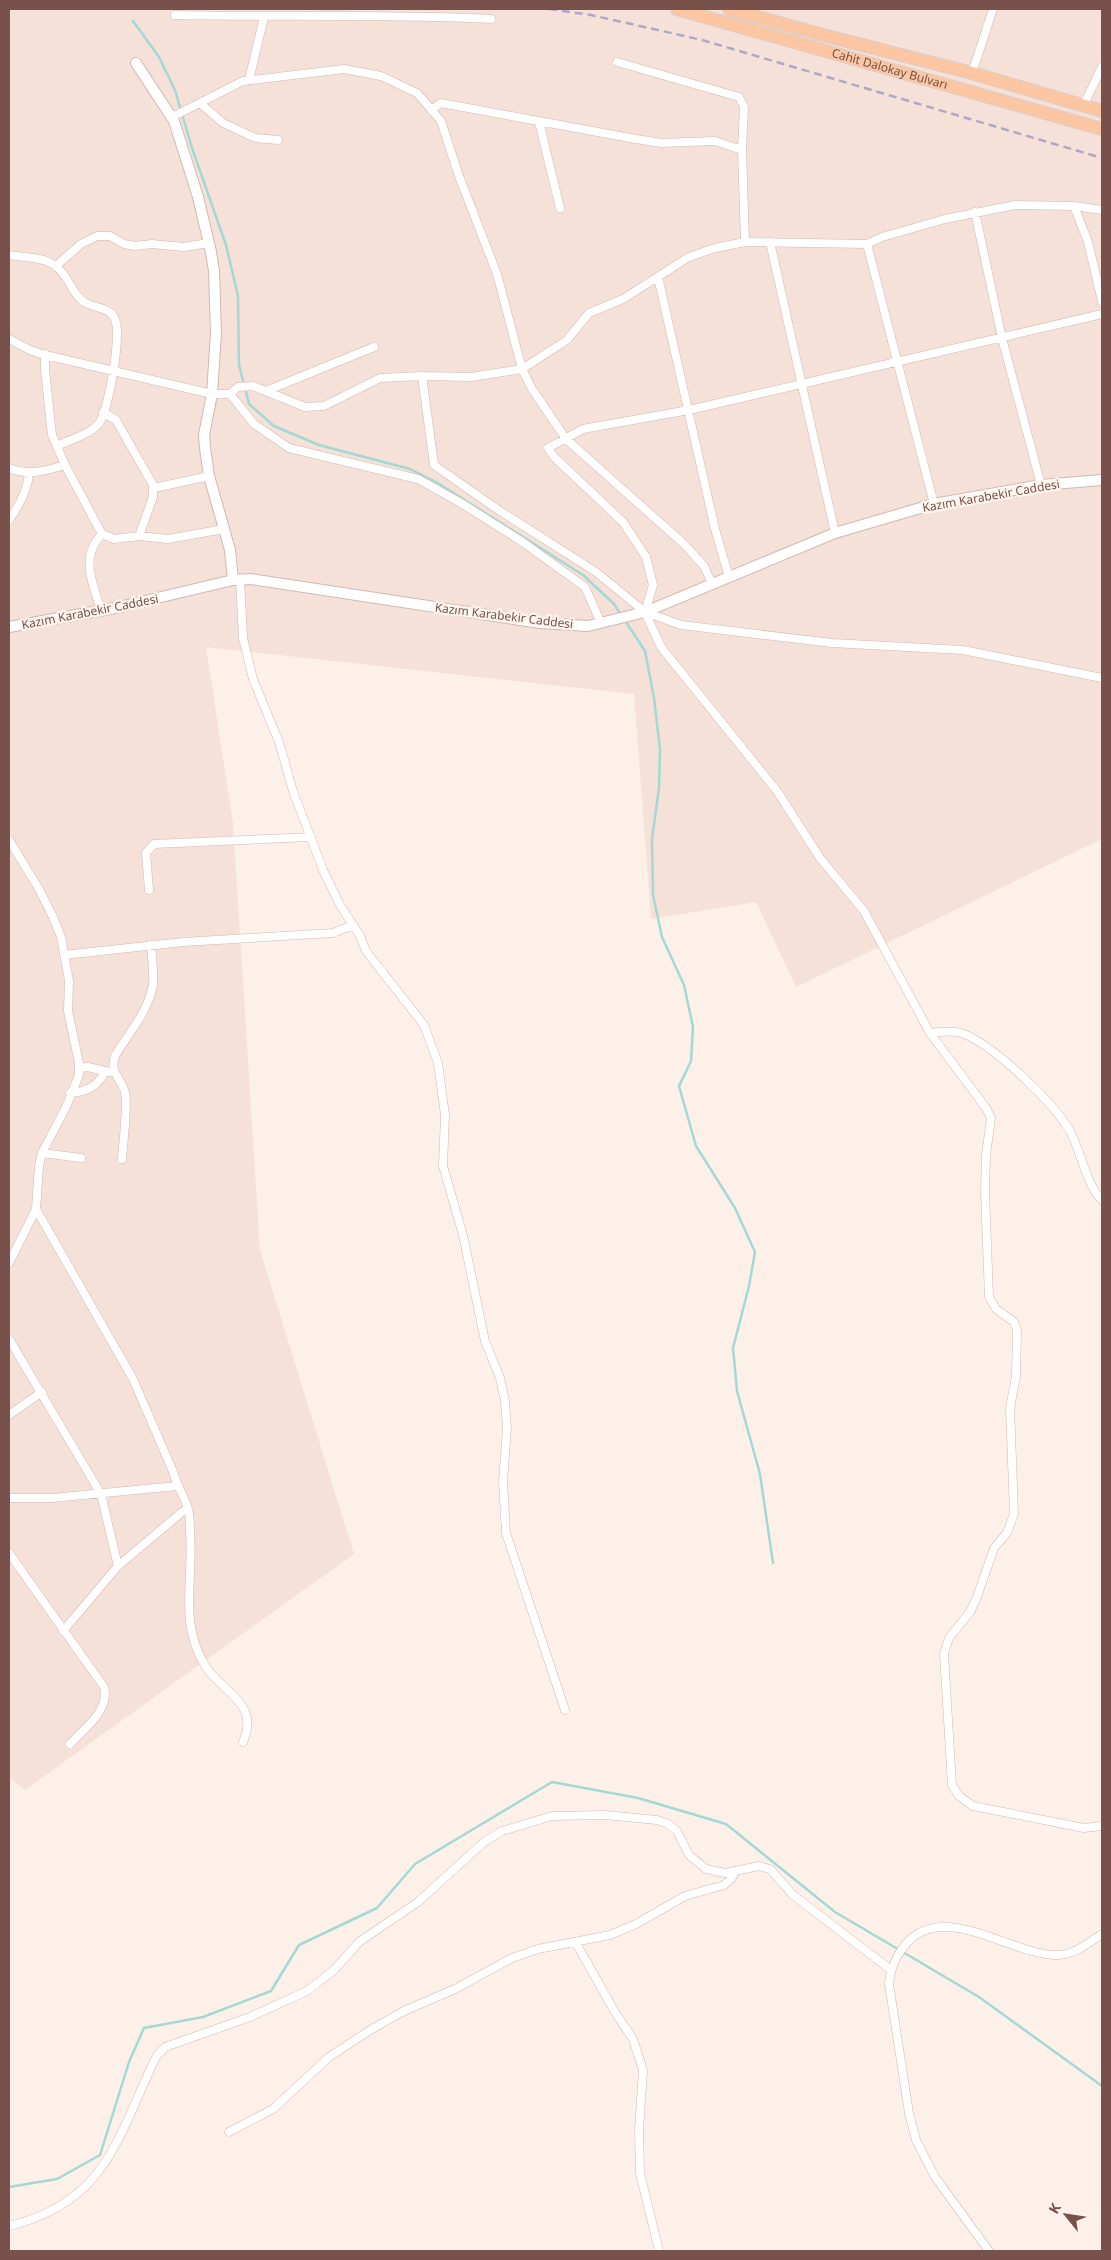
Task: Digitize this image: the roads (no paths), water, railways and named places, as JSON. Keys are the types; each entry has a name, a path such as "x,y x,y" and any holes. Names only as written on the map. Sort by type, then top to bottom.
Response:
{"main road":[{"name":"Cahit Dalokay Bulvarı","path":"677,9 1102,129"},
{"name":"Cahit Dalokay Bulvarı","path":"729,9 972,73 1102,111"}],"street":[{"path":"972,73 993,9"},
{"path":"174,15 264,17 347,15 491,19"},
{"path":"249,80 264,17"},
{"path":"617,62 739,97 744,107 742,150 745,242"},
{"path":"136,63 175,116 209,243 214,272 215,305 212,394 204,436 209,476 237,580 249,663 279,742 293,792 340,905 374,963 424,1025 438,1063 445,1116 443,1166 463,1235 485,1341 500,1378 505,1401 507,1428 502,1482 506,1533 566,1710"},
{"path":"1083,106 1102,67"},
{"path":"175,116 243,81 344,69 381,76 417,93 441,121 459,176 497,274 522,369 532,389 566,439 684,544 704,566 712,584"},
{"path":"200,103 223,122 255,138 278,140"},
{"path":"431,110 441,103 661,143 714,141 742,150"},
{"path":"540,122 560,208"},
{"path":"9,339 30,350 212,394 230,394 238,387 253,386 304,407 324,406 380,378 422,376 471,377 522,369 567,340 589,313 624,299 689,257 715,248 745,242 866,244 882,237 975,212 1015,205 1074,206 1102,210"},
{"path":"1074,206 1088,242 1102,301"},
{"path":"975,212 1002,338 1041,485"},
{"path":"57,265 81,244 97,236 110,236 124,244 136,246 152,244 182,247 209,243"},
{"path":"770,242 835,533"},
{"path":"866,244 934,504"},
{"path":"9,255 46,260 57,265 79,298 92,306 106,310 116,319 114,370 100,422 92,429 57,446"},
{"path":"658,277 715,529 729,577"},
{"path":"1102,314 802,382 688,410 583,429 548,448 554,457 623,522 646,557 653,584 645,612 661,647 777,791 820,858 864,911 930,1033 991,1118 985,1191 989,1297 996,1309 1014,1322 1018,1337 1016,1376 1010,1408 1014,1514 1007,1533 994,1548 977,1598 970,1612 949,1638 944,1653 952,1785 959,1796 973,1806 1084,1828 1102,1826"},
{"path":"266,391 374,347"},
{"path":"46,354 45,370 52,435 65,465 102,534 114,539 139,536 168,539 224,529"},
{"path":"422,376 434,465 497,509 596,572 645,612 681,626 832,643 963,650 1102,678"},
{"path":"230,394 254,424 289,448 418,479 461,503 524,543 585,587 601,623"},
{"path":"103,412 116,420 154,488 153,497 139,536"},
{"path":"9,468 29,473 41,472 65,465"},
{"path":"9,520 17,509 28,485 29,473"},
{"path":"154,488 209,476"},
{"name":"Kazım Karabekir Caddesi","path":"9,627 101,611 237,580 252,579 540,623 588,626 645,612 835,533 934,504 1041,485 1102,480"},
{"path":"101,611 90,574 89,562 92,546 102,534"},
{"path":"149,890 146,853 154,844 311,837"},
{"path":"9,840 54,917 69,981 68,1010 79,1068 79,1075 70,1093 66,1107 42,1153 39,1166 36,1209 9,1263"},
{"path":"64,955 151,945 333,933 353,925"},
{"path":"122,1159 125,1093 114,1073 115,1056 141,1016 151,992 153,983 151,945"},
{"path":"930,1033 959,1033 978,1041 1015,1071 1059,1113 1074,1139 1093,1186 1102,1200"},
{"path":"79,1068 88,1067 114,1073"},
{"path":"70,1093 92,1087 99,1082 105,1071"},
{"path":"42,1153 81,1158"},
{"path":"36,1209 134,1379 188,1509 191,1548 187,1600 190,1624 196,1646 207,1668 241,1702 246,1712 248,1725 243,1742"},
{"path":"9,1339 101,1494 118,1566"},
{"path":"9,1415 42,1392"},
{"path":"9,1498 52,1498 177,1486"},
{"path":"63,1630 118,1566 188,1509"},
{"path":"9,1553 102,1683 105,1692 105,1701 101,1710 70,1744"},
{"path":"9,2226 32,2220 55,2209 77,2196 93,2181 106,2163 156,2057 165,2047 250,2017 317,1985 334,1970 359,1942 418,1902 484,1842 498,1833 552,1816 606,1815 657,1820 668,1824 677,1831 689,1855 700,1865 718,1872 736,1871 760,1866 770,1869 793,1895 891,1970"},
{"path":"229,2132 273,2110 329,2057 388,2019 455,1990 512,1958 538,1949 576,1943 623,1930 673,1902 724,1885 732,1879 736,1871"},
{"path":"989,2251 935,2177 916,2140 909,2113 889,1984 894,1959 914,1934 926,1930 957,1928 1055,1955 1076,1951 1102,1934"},
{"path":"576,1943 615,2012 633,2039 643,2070 639,2130 640,2173 659,2251"}],"waterway":[{"path":"133,21 159,57 175,90 192,148 226,245 238,296 239,365 249,404 274,426 319,445 410,469 436,482 583,575 614,604 621,615"},
{"path":"624,619 645,651 654,698 660,750 659,788 652,839 653,895 662,937 684,985 693,1027 691,1061 679,1086 696,1146 735,1208 755,1252 749,1286 733,1348 737,1391 760,1474 773,1563"},
{"path":"9,2187 57,2179 100,2155 129,2062 144,2028 203,2017 271,1991 299,1945 377,1908 415,1864 552,1782 638,1798 726,1824 835,1912 979,1997 1102,2086"}],"railway":[{"path":"549,9 591,15 702,40 1102,158"}]}
